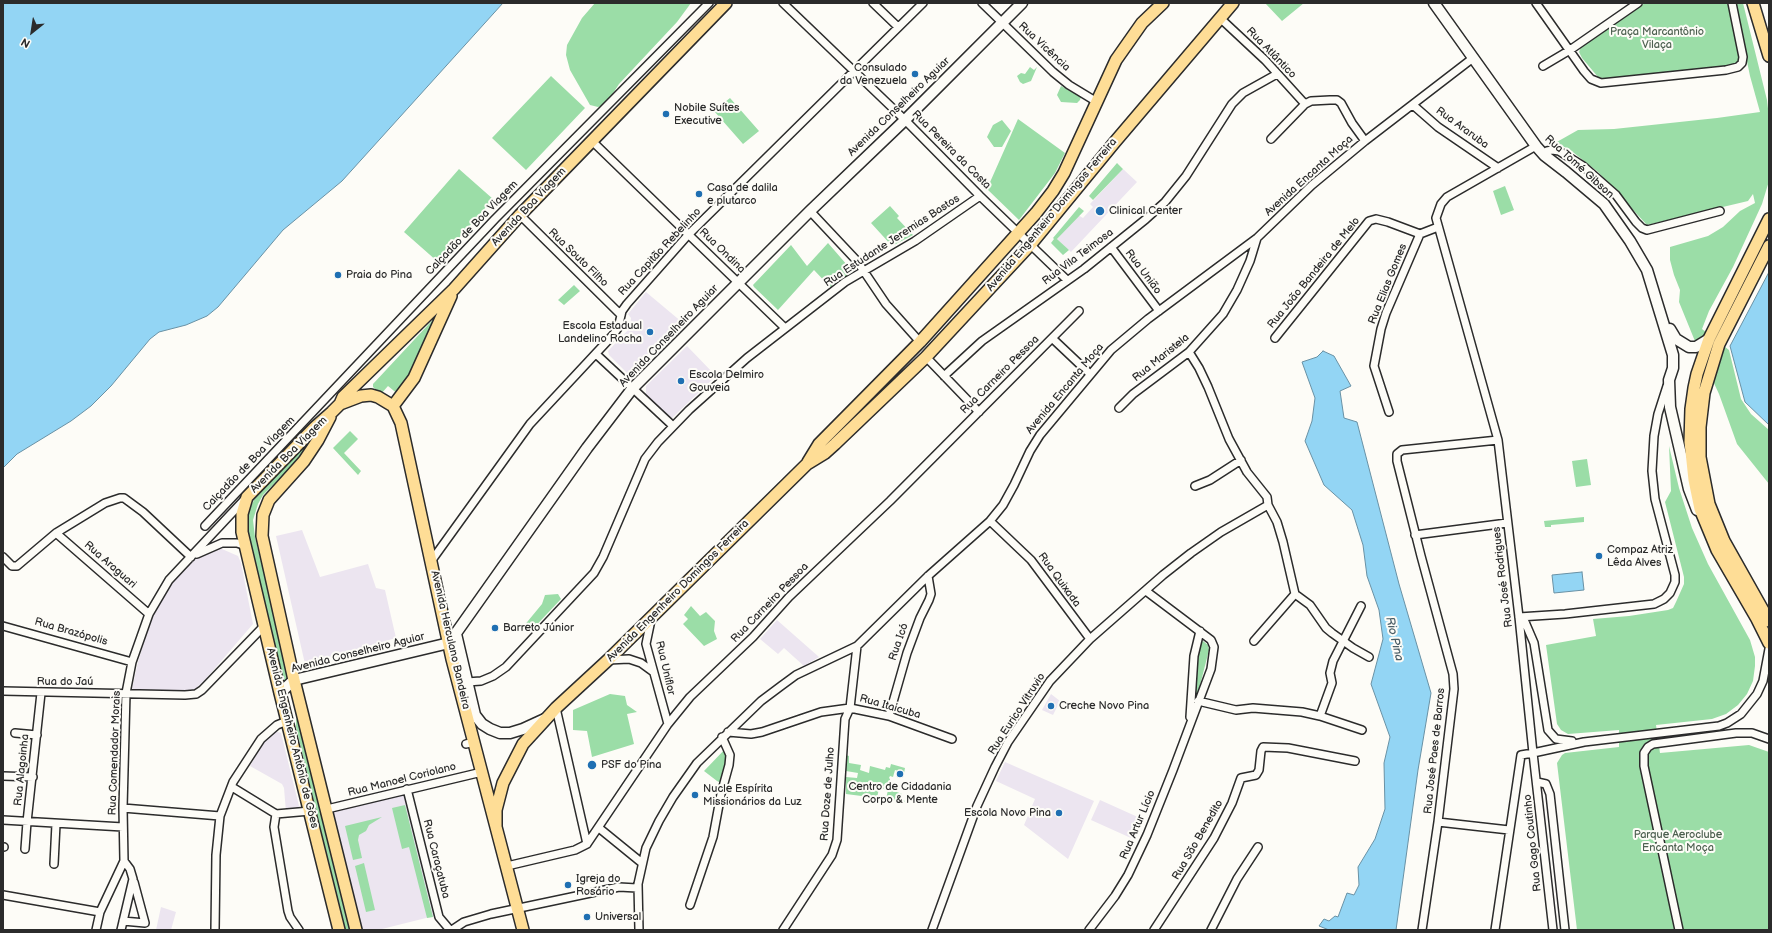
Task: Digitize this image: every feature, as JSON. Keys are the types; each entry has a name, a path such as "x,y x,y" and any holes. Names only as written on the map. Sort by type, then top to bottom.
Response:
{"main road":[{"name":"Avenida Boa Viagem","path":"246,546 242,532 242,516 249,494 340,404 343,397 454,288 520,216 726,3"},
{"name":"Avenida Conselheiro Aguiar","path":"280,693 294,680 452,639 583,455 632,389 1022,3"},
{"name":"Avenida Engenheiro Domingos Ferreira","path":"496,826 496,810 499,797 510,766 523,744 556,708 608,660 807,464 823,440 920,342 1036,213 1060,179 1116,60 1142,23 1163,3"},
{"name":"Avenida Engenheiro Domingos Ferreira","path":"807,464 825,453 926,357 1031,244 1114,143 1233,3"},
{"name":"Rua Tomé Gibson","path":"1434,3 1536,146 1544,155 1604,204 1630,241 1647,270 1664,319 1673,355 1673,368 1669,380 1670,407 1688,489 1700,518 1717,550"},
{"path":"1753,3 1769,56"},
{"path":"1760,3 1769,31"},
{"path":"1769,219 1719,330 1702,403 1700,427 1700,457 1709,504 1724,542 1769,621"},
{"path":"1769,246 1719,330 1709,339 1697,374 1694,388 1691,409 1690,442 1694,480 1700,509 1717,550 1757,619 1769,643"},
{"path":"340,404 371,395 378,397 393,406 414,378 454,288"},
{"name":"Rua Tomé Gibson","path":"1664,319 1676,340 1683,345 1688,347 1696,347 1709,339"},
{"name":"Avenida Herculano Bandeira","path":"393,406 401,423 432,560 452,639 470,743 482,772 523,930"},
{"name":"Avenida Boa Viagem","path":"264,549 261,529 266,507 274,494 304,461 318,440 332,412"},
{"name":"Avenida Engenheiro Antônio de Góes","path":"246,546 287,722 339,930"},
{"name":"Avenida Engenheiro Antônio de Góes","path":"264,549 294,680 356,930"},
{"name":"Avenida Herculano Bandeira","path":"452,639 467,682 476,715"},
{"name":"Avenida Engenheiro Domingos Ferreira","path":"476,715 482,724 500,733 510,733 523,729 548,717"}],"street":[{"name":"Calçadão de Boa Viagem","path":"205,526 495,219 709,3"},
{"name":"Rua Pereira da Costa","path":"783,3 905,120 980,196 1067,280"},
{"path":"873,3 898,27"},
{"name":"Rua Capitão Rebelinho","path":"432,560 530,424 596,354 618,328 621,315 627,304 688,235 853,70 923,3"},
{"name":"Rua Vicência","path":"982,3 1053,72 1069,85 1097,102"},
{"path":"1536,3 1591,79 1602,83 1726,70 1738,67 1742,63 1743,58 1732,3"},
{"path":"1543,66 1570,50 1638,3"},
{"name":"Rua Atlântico","path":"1220,18 1265,60 1305,104"},
{"name":"Avenida Encanta Moça","path":"640,930 637,888 642,863 653,833 673,797 697,763 725,734 761,701 796,675 857,646 928,576 990,521 1003,505 1030,450 1040,435 1111,350 1159,311 1257,238 1312,185 1365,141 1473,58"},
{"name":"Rua Vila Teimosa","path":"944,376 982,341 1067,280 1146,219 1186,176 1232,104 1243,93 1277,74"},
{"path":"1272,139 1305,104 1318,100 1339,101 1365,141"},
{"name":"Rua Araruba","path":"1413,105 1438,127 1498,168"},
{"name":"Rua Ondina","path":"592,141 784,328"},
{"path":"1498,168 1536,146"},
{"path":"1544,155 1547,151 1559,151 1583,166 1616,195 1636,222 1642,228 1647,230 1720,211"},
{"name":"Rua José Rodrigues","path":"1498,168 1447,196 1440,204 1436,218 1487,396 1498,440 1519,616 1533,753"},
{"name":"Rua Estudante Jeremias Bastos","path":"467,682 493,676 506,667 594,573 603,557 645,459 673,426 741,363 784,328 846,282 915,241 980,196"},
{"path":"810,212 865,271 886,304 920,342"},
{"name":"Rua Souto Filho","path":"520,216 621,315"},
{"name":"Rua João Bandeira de Melo","path":"1275,338 1369,222 1372,220 1382,221 1420,234"},
{"path":"1420,234 1438,227"},
{"name":"Rua Elias Gomes","path":"1389,412 1374,366 1386,312 1420,234"},
{"name":"Rua Maristela","path":"1119,408 1134,394 1189,352 1223,314 1243,275 1257,238"},
{"name":"Rua União","path":"1110,247 1159,311"},
{"name":"Rua Carneiro Pessoa","path":"587,844 668,724 706,680 754,637 794,592 874,516 1080,311"},
{"name":"Rua Carneiro Pessoa","path":"1052,339 1090,374"},
{"path":"1189,352 1199,368 1229,439 1247,472 1267,497 1268,505 1277,522 1295,594 1310,605 1326,628 1342,642 1369,657"},
{"path":"596,354 673,426"},
{"path":"926,357 979,412"},
{"path":"1519,616 1557,614 1654,604 1664,599 1670,593 1675,582 1674,575 1655,499 1652,471 1654,436 1658,414 1669,380"},
{"name":"Rua José Paes de Barros","path":"1422,930 1454,700 1453,674 1415,535 1397,461 1397,454 1402,450 1498,440"},
{"path":"1195,486 1210,480 1241,460"},
{"name":"Rua Comendador Morais","path":"124,861 123,808 126,693 132,662 149,614 169,580 249,494"},
{"path":"3,557 12,566 18,566 56,533 105,503 115,499 124,498 143,512 191,557 222,543 237,543 246,546"},
{"name":"Rua Eurico Vitruvio","path":"932,930 977,806 1008,742 1050,681 1090,639 1191,553 1222,532 1268,505"},
{"name":"Rua Quixada","path":"990,521 1032,560 1090,639"},
{"path":"1415,535 1507,523"},
{"name":"Rua Araguari","path":"56,533 149,614"},
{"name":"Rua Icó","path":"890,716 907,653 931,594 928,576"},
{"name":"Rua Artur Lício","path":"1089,930 1115,896 1128,875 1147,835 1211,669 1214,647 1211,640 1146,591"},
{"path":"1254,641 1295,594"},
{"path":"1320,716 1333,679 1330,673 1333,661 1361,606"},
{"path":"1519,616 1525,622 1534,643 1548,730 1552,737 1560,740 1584,742"},
{"name":"Rua Uniflor","path":"652,617 646,640 652,671 668,724"},
{"name":"Rua Brazópolis","path":"3,626 132,662"},
{"name":"Rua do Jaú","path":"3,691 185,695 200,692 264,626"},
{"name":"Rua Artur Lício","path":"1190,721 1194,656 1200,631"},
{"name":"Rua Doze de Julho","path":"784,930 832,855 837,840 845,719 850,708 857,646"},
{"path":"1494,930 1521,755 1584,742 1719,726 1741,714 1757,694 1763,681 1769,649"},
{"path":"608,660 629,659 642,663 652,671"},
{"path":"1192,690 1203,692"},
{"name":"Rua Alagoinha","path":"26,849 27,822 41,693"},
{"path":"1198,701 1236,710 1264,708 1302,712 1320,716 1362,730"},
{"path":"507,866 575,850 587,844 556,708"},
{"name":"Rua Itaicuba","path":"725,734 751,734 762,732 821,712 850,708 890,716 952,739"},
{"path":"215,930 216,856 220,816 233,782 261,739 277,725 287,722"},
{"path":"15,733 37,735"},
{"path":"1679,930 1644,766 1644,753 1648,747 1653,744 1736,733 1752,733 1769,739"},
{"path":"690,905 713,837 721,794 729,765 730,755 725,734"},
{"name":"Rua São Benedito","path":"1154,930 1214,838 1232,803 1241,778 1256,776 1259,770 1262,748 1265,746 1288,748 1355,761"},
{"name":"Rua Gago Coutinho","path":"1533,753 1553,930"},
{"name":"Rua Manoel Coriolano","path":"327,809 482,772"},
{"path":"3,776 33,777"},
{"path":"1537,782 1546,784 1550,794 1565,930"},
{"path":"232,787 276,814 310,812"},
{"name":"Rua Caraçatuba","path":"407,790 439,917 451,930"},
{"path":"123,808 220,816"},
{"path":"276,814 274,827 288,911 290,917 299,930"},
{"path":"3,820 124,827"},
{"path":"1438,822 1509,830"},
{"path":"54,864 56,824"},
{"path":"599,828 642,863"},
{"path":"1211,930 1237,879 1258,847"},
{"path":"96,930 100,912 124,861 130,869 134,879 145,924 123,921"},
{"path":"121,930 134,879"},
{"path":"451,930 460,924 480,916 619,887 637,888"},
{"path":"3,895 100,912"}],"shaded area":[{"name":"Clinical Center","path":"1123,169 1137,182 1071,252 1057,239 1078,215 1083,218 1093,207 1090,204"},
{"name":"Escola Estadual Landelino Rocha","path":"646,292 683,323 628,374 609,355 608,351 630,328 631,318 628,314"},
{"name":"Escola Delmiro Gouveia","path":"687,346 716,376 672,418 646,396 646,386"},
{"path":"302,530 320,577 368,564 376,588 385,590 396,638 305,664 276,536"},
{"path":"217,549 222,549 238,556 241,563 253,624 204,681 194,690 184,692 132,689 138,662 152,616 161,598 171,582 192,560"},
{"path":"777,620 819,657 804,666 784,648 778,654 760,639"},
{"name":"Creche Novo Pina","path":"1051,694 1060,701 1053,715 1042,710"},
{"path":"275,731 281,733 300,810 286,812 284,788 282,784 250,766 267,736"},
{"name":"Escola Novo Pina","path":"1005,762 1094,801 1068,859 1024,825 1035,799 996,781"},
{"path":"406,793 438,915 378,930 357,930 329,812"},
{"path":"1100,800 1140,818 1131,838 1091,820"},
{"path":"161,907 176,912 171,930 156,930"}],"green space":[{"path":"595,3 691,3 677,22 619,84 606,104 598,107 590,105 570,70 566,55 567,45 582,18"},
{"path":"1265,3 1304,3 1282,21"},
{"name":"Praça Marcantônio Vilaça","path":"1645,3 1731,3 1740,60 1736,66 1607,79 1598,77 1582,58 1579,52 1581,47"},
{"path":"1735,3 1743,3 1767,100 1769,117 1769,181 1762,204 1733,267 1709,311 1702,329 1729,350 1741,399 1751,414 1769,430 1769,484 1737,444 1719,394 1679,302 1680,290 1670,260 1670,247 1708,236 1723,227 1740,211 1755,203 1753,194 1748,201 1647,225 1598,172 1569,149 1555,143 1578,130 1614,129 1760,112 1750,76"},
{"path":"1030,67 1034,70 1037,67 1031,81 1023,84 1017,76 1021,73 1025,74"},
{"path":"551,76 585,108 526,170 492,138"},
{"path":"1061,86 1081,97 1080,100 1077,103 1061,102 1057,95"},
{"path":"730,98 759,131 743,144 714,111"},
{"path":"1018,119 1065,153 1055,173 1019,220 987,189"},
{"path":"1002,120 1011,131 1002,147 994,147 987,137 993,125"},
{"path":"1117,163 1123,169 1093,200 1089,196"},
{"path":"459,169 493,199 438,262 404,232"},
{"path":"1505,186 1514,210 1501,215 1493,191"},
{"path":"890,206 899,216 897,218 913,235 892,246 871,223"},
{"path":"1079,207 1084,211 1057,239 1069,250 1063,255 1051,243 1054,239 1053,238"},
{"path":"828,243 854,273 830,287 814,270 778,310 754,287 753,285 791,245 807,266"},
{"path":"574,285 580,291 564,305 558,300"},
{"path":"441,311 412,372 407,378 407,383 399,395 388,386 381,394 373,387 373,384"},
{"path":"350,431 358,439 344,453 361,471 358,475 333,448"},
{"path":"313,438 297,461 263,495 258,504 253,520 255,537 290,679 285,685 249,537 248,519 250,508 258,492"},
{"name":"Parque Aeroclube Encanta Moça","path":"1669,446 1679,488 1692,528 1708,564 1750,640 1755,657 1755,666 1753,681 1747,694 1738,705 1726,714 1712,719 1656,725 1660,753 1749,745 1769,752 1769,930 1577,930 1557,763 1565,753 1619,747 1619,730 1568,734 1561,730 1557,724 1546,645 1596,636 1593,619 1629,616 1673,608 1684,584 1684,577 1665,502 1671,491"},
{"path":"1587,459 1591,485 1576,487 1572,461"},
{"path":"1584,517 1584,522 1551,525 1551,527 1545,527 1544,521"},
{"path":"558,594 561,599 529,633 523,627 542,604 545,595"},
{"path":"691,606 700,616 706,612 715,621 714,631 717,639 704,646 683,624 688,619 684,615"},
{"path":"1203,641 1208,645 1209,650 1197,697 1195,698 1197,659 1201,642"},
{"path":"610,694 625,696 627,705 637,712 627,714 634,744 592,757 587,731 573,730 573,710"},
{"path":"299,714 351,930 345,930 296,727 296,720"},
{"path":"727,747 729,758 725,785 704,771"},
{"path":"846,755 849,756 849,763 861,765 860,770 869,773 870,766 885,770 886,767 890,768 891,764 905,768 904,773 895,770 893,777 890,776 889,789 902,794 900,799 905,801 886,799 888,790 879,788 877,798 846,794 846,777 857,778 858,773 846,771"},
{"path":"405,805 433,917 427,918 409,847 402,849 392,808"},
{"path":"382,817 369,825 366,831 359,835 358,840 362,858 353,860 345,826"},
{"path":"364,863 375,910 366,912 355,866"}],"water":[{"path":"3,3 503,3 342,181 283,230 218,307 207,316 186,325 159,332 150,339 111,386 91,406 71,421 17,454 3,468"},
{"path":"1769,272 1769,425 1745,402 1730,346"},
{"name":"Rio Pina","path":"1323,351 1334,356 1351,386 1340,391 1344,418 1357,422 1399,584 1431,693 1418,770 1396,930 1329,930 1319,926 1324,919 1329,921 1335,916 1338,917 1347,893 1354,895 1359,885 1358,867 1375,839 1385,809 1384,763 1390,737 1371,684 1383,639 1379,610 1367,576 1363,545 1352,510 1324,485 1305,441 1312,421 1315,398 1302,362 1317,357"},
{"path":"1582,572 1584,590 1554,593 1552,575"}],"place":[{"name":"Consulado da Venezuela","path":"915,74"},
{"name":"Nobile Suítes Executive","path":"666,114"},
{"name":"Casa de dalila e plutarco","path":"699,194"},
{"name":"Clinical Center","path":"1100,211"},
{"name":"Praia do Pina","path":"338,275"},
{"name":"Escola Estadual Landelino Rocha","path":"650,332"},
{"name":"Escola Delmiro Gouveia","path":"681,381"},
{"name":"Compaz Atriz Lêda Alves","path":"1599,556"},
{"name":"Barreto Júnior","path":"495,628"},
{"name":"Creche Novo Pina","path":"1051,706"},
{"name":"PSF do Pina","path":"592,765"},
{"name":"Centro de Cidadania Corpo & Mente","path":"900,774"},
{"name":"Nucle Espírita Missionários da Luz","path":"695,795"},
{"name":"Escola Novo Pina","path":"1059,813"},
{"name":"Igreja do Rosário","path":"568,885"},
{"name":"Universal","path":"587,917"}]}
